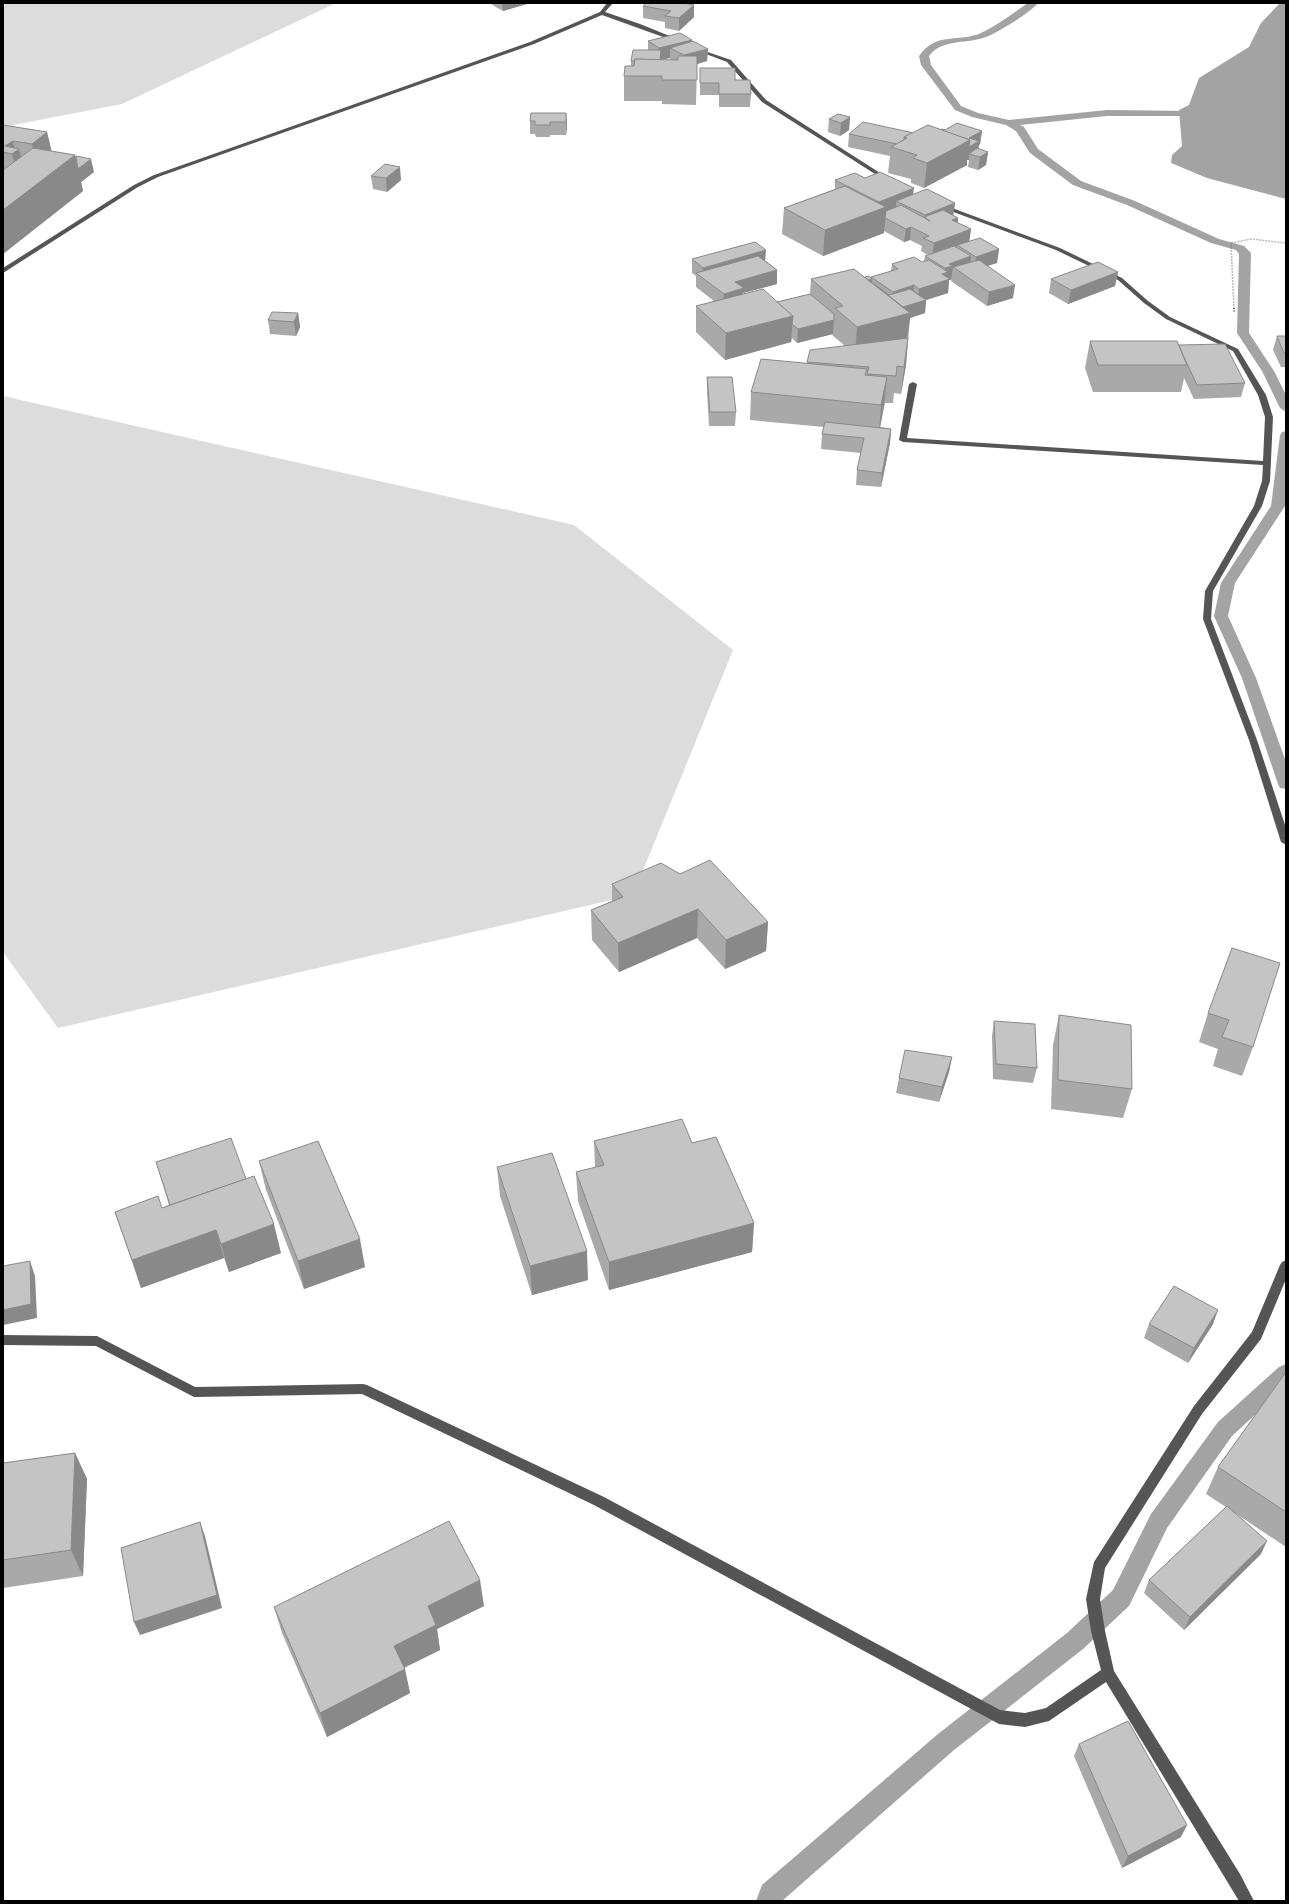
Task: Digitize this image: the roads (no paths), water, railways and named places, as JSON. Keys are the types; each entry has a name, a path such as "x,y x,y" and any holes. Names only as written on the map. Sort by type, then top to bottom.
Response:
{"street":[{"path":"3,270 136,186 156,176 532,43 602,13 610,3"},
{"path":"602,13 638,25 729,61 764,100 896,185"},
{"path":"939,205 1058,249 1120,279 1146,302 1168,318 1236,350 1262,394 1269,417 1266,481 1258,506 1209,591 1207,619 1253,740 1286,842"},
{"path":"913,384 903,440 1266,463"},
{"path":"1247,1901 1108,1673 1092,1600 1099,1566 1198,1410 1257,1335 1286,1265"},
{"path":"3,1340 97,1341 194,1392 363,1389 599,1500 999,1717 1025,1720 1049,1714 1108,1673"}],"waterway":[{"path":"1009,123 975,115 958,108 926,65 924,56 929,49 943,42 982,36 1034,3"},
{"path":"1009,123 1107,113 1189,113"},
{"path":"1009,123 1020,129 1034,151 1077,183 1131,203 1215,241 1240,248 1245,253 1243,333 1268,371 1286,408"},
{"path":"1286,435 1278,506 1228,583 1221,616 1249,678 1286,784"},
{"path":"769,1901 771,1894 946,1742 1075,1641 1121,1598 1159,1521 1225,1429 1286,1373"}]}
